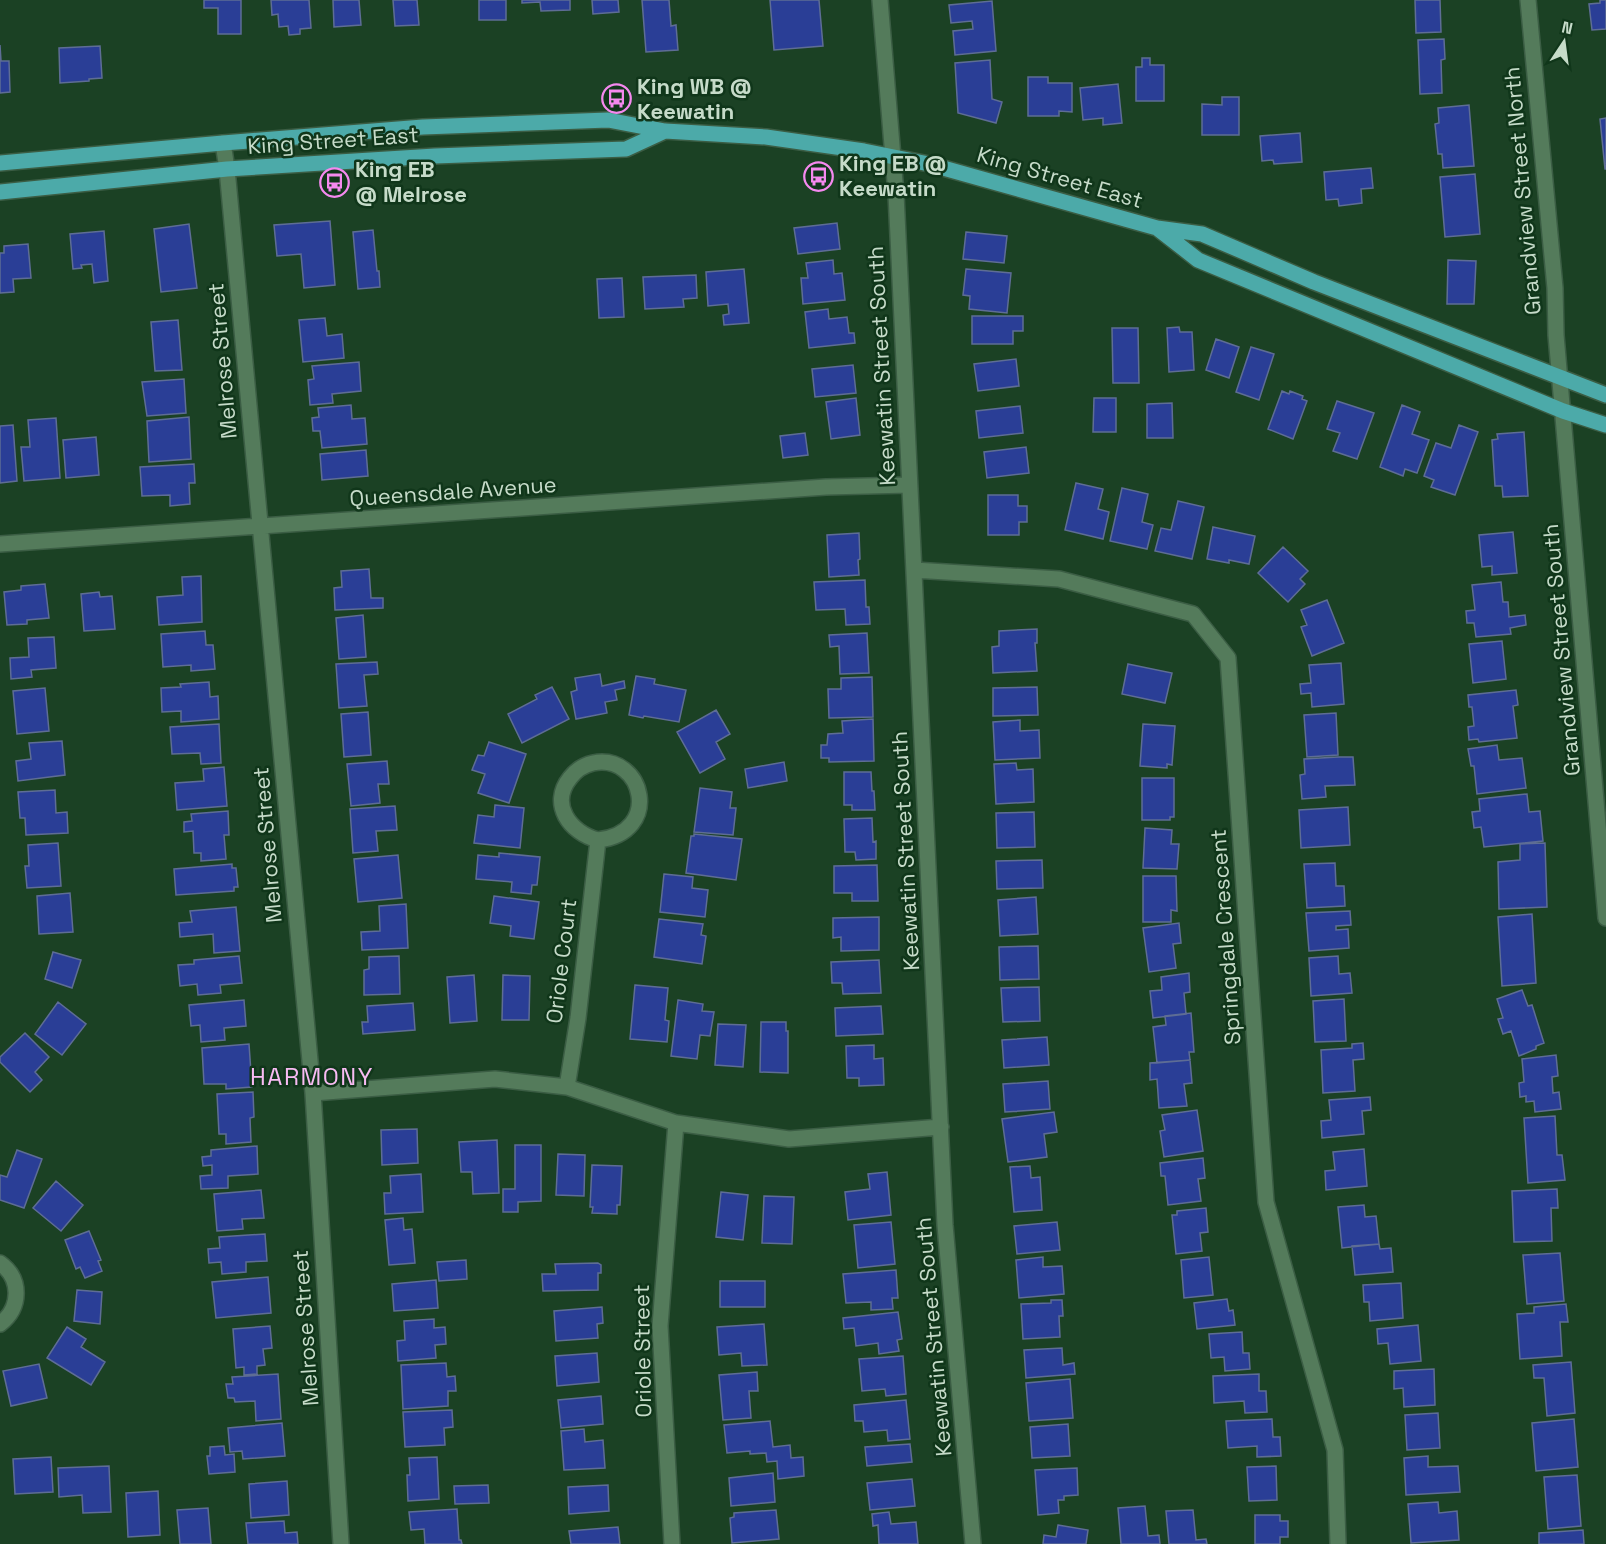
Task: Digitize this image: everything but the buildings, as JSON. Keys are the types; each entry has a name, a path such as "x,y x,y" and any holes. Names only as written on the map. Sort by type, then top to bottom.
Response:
{"main road":[{"name":"King Street East","path":"0,164 223,142 423,127 608,120 665,131 766,137 892,156 1019,188 1157,228 1202,234 1314,282 1606,395"},
{"name":"King Street East","path":"0,192 227,169 435,156 626,149 665,131"},
{"name":"King Street East","path":"1157,228 1198,260 1563,411 1606,425"}],"street":[{"name":"Keewatin Street South","path":"880,0 896,194 945,1225 973,1544"},
{"name":"Grandview Street North","path":"1528,0 1561,378"},
{"name":"Melrose Street","path":"223,142 313,1092 341,1544"},
{"name":"Grandview Street South","path":"1561,378 1606,918"},
{"name":"Queensdale Avenue","path":"0,544 814,488 909,484"},
{"name":"Springdale Crescent","path":"914,570 1059,579 1193,614 1228,658 1266,1202 1335,1450 1338,1544"},
{"path":"598,762 612,764 624,770 636,785 640,805 636,818 628,829 617,837 598,840 579,833 570,824 564,814 562,802 568,780 576,771 598,762"},
{"name":"Oriole Court","path":"567,1087 578,1017 598,840"},
{"path":"313,1092 495,1079 567,1087 676,1123 789,1139 941,1127"},
{"name":"Oriole Street","path":"672,1544 660,1326 676,1123"},
{"path":"0,1263 14,1278 17,1290 16,1303 10,1314 0,1324"}],"place":[{"name":"King WB @ Keewatin","path":"616,99"},
{"name":"King EB @ Keewatin","path":"818,176"},
{"name":"King EB @ Melrose","path":"334,182"}],"district":[{"name":"HARMONY","path":"312,1077"}]}
